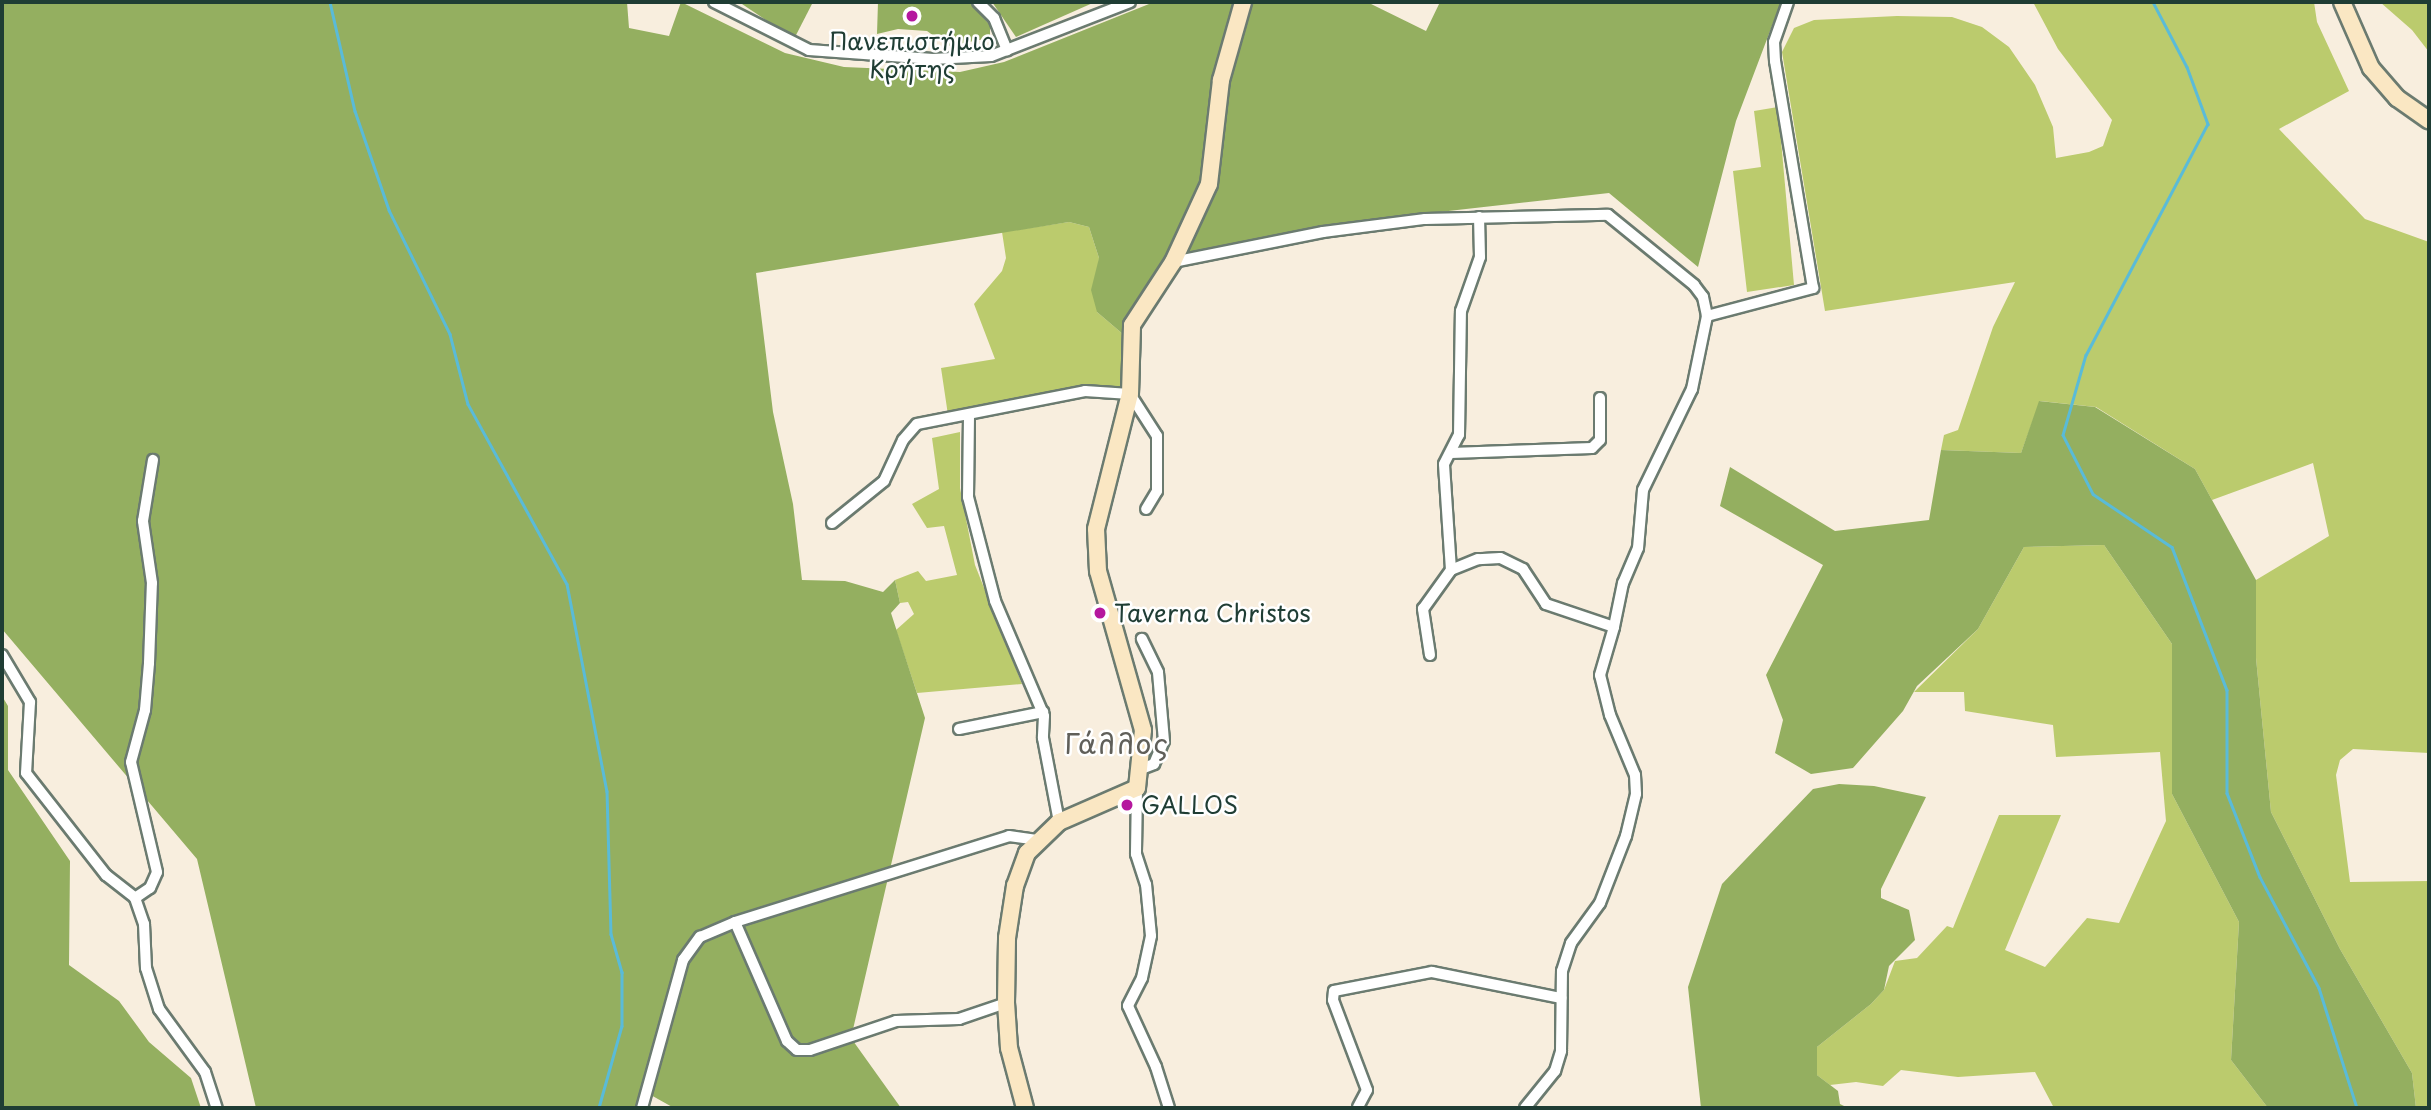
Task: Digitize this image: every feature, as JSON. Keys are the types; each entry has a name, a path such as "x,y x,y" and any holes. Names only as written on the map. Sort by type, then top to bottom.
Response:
{"street":[{"path":"714,2 809,50 933,59 966,59 1007,50 1130,2"},
{"path":"978,2 994,18 1007,50"},
{"path":"1169,1108 1160,1076 1128,1006 1142,978 1151,936 1146,884 1136,854 1137,788 1143,745 1137,701 1113,632 1095,550 1105,482 1130,394 1132,325 1173,262 1214,167 1222,80 1243,2"},
{"path":"1707,316 1813,288 1775,61 1774,42 1788,2"},
{"path":"2342,2 2371,68 2397,98 2429,120"},
{"path":"1173,262 1323,232 1479,217 1608,215 1694,285 1703,297 1707,316 1692,389 1643,490 1638,548 1623,583 1600,675 1610,716 1635,775 1636,794 1626,836 1600,903 1571,943 1562,971 1561,1051 1555,1070 1525,1108"},
{"path":"1451,570 1444,476 1460,435 1461,311 1480,257 1479,217"},
{"path":"832,523 884,481 903,440 917,424 969,416 1086,391 1130,394"},
{"path":"1130,394 1157,436 1159,448 1157,491 1146,509"},
{"path":"1451,453 1592,448 1600,440 1600,398"},
{"path":"969,416 968,497 977,539 995,601 1043,712 1059,822"},
{"path":"135,898 150,888 157,872 131,762 145,710 149,663 152,583 144,521 153,460"},
{"path":"1430,655 1423,609 1451,570 1478,559 1500,558 1523,569 1546,604 1614,626"},
{"path":"1141,769 1154,764 1164,741 1158,672 1142,639"},
{"path":"2,655 30,702 26,773 106,875 135,898 144,924 146,968 159,1009 205,1072 218,1108"},
{"path":"959,729 1043,712"},
{"path":"1025,1108 1009,1048 1006,1003 1007,938 1015,886 1037,840 1059,822 1137,788"},
{"path":"642,1108 683,960 700,937 735,922 1009,836 1037,840"},
{"path":"735,922 782,1030 797,1050 810,1050 896,1021 959,1019 1006,1003"},
{"path":"1358,1107 1367,1090 1333,1000 1334,991 1432,972 1561,998"}],"green space":[{"path":"2,2 627,2 629,28 669,36 681,2 785,53 844,67 960,72 1004,62 1154,2 1367,2 1426,31 1440,2 1781,2 1736,121 1698,267 1609,193 1324,225 1189,253 1169,259 1124,335 1097,312 1091,290 1099,258 1089,227 1069,222 756,273 773,412 793,504 802,580 845,581 883,592 895,580 900,603 891,613 925,718 851,1038 901,1108 674,1108 649,1094 642,1108 256,1108 197,859 2,629"},
{"path":"739,2 813,2 794,39"},
{"path":"878,2 969,2 990,25 990,38 948,46 927,31 898,29 877,34"},
{"path":"992,2 1095,2 1016,37"},
{"path":"2033,2 2314,2 2317,22 2349,91 2279,129 2365,219 2429,242 2429,753 2353,749 2340,760 2336,775 2350,882 2429,881 2429,1108 2416,1108 2412,1073 2340,949 2271,812 2256,658 2256,580 2329,536 2313,463 2212,500 2195,469 2096,407 2040,401 2021,453 1941,450 1944,435 1958,430 1993,327 2015,282 1825,311 1782,52 1794,28 1814,20 1897,16 1952,17 1982,27 2009,47 2035,85 2053,127 2056,158 2089,152 2103,146 2112,120 2058,49"},
{"path":"2380,2 2429,2 2429,52 2412,30"},
{"path":"1778,107 1794,285 1747,292 1733,171 1761,167 1754,111"},
{"path":"1069,222 1089,227 1099,258 1097,312 1124,335 1123,390 948,415 941,368 995,359 974,304 1002,271 1006,258 1002,232"},
{"path":"2039,401 2095,407 2195,469 2256,580 2256,658 2271,812 2340,949 2412,1073 2416,1108 2268,1108 2231,1060 2239,922 2172,794 2172,644 2104,545 2024,547 1978,629 1917,686 1903,711 1853,768 1811,774 1775,753 1783,720 1766,675 1823,565 1720,506 1730,467 1835,531 1929,520 1941,450 2021,453"},
{"path":"960,432 960,488 975,565 1022,684 917,693 896,630 914,614 908,602 900,603 895,580 918,571 926,581 957,575 944,526 927,528 912,504 939,489 932,438"},
{"path":"2104,545 2172,644 2172,794 2239,922 2231,1060 2268,1108 2054,1108 2035,1072 1958,1077 1901,1070 1883,1086 1856,1082 1830,1085 1817,1075 1817,1047 1871,1004 1884,990 1895,961 1917,958 1947,926 1953,928 1999,815 2061,815 2005,950 2045,967 2087,918 2119,923 2166,821 2160,752 2056,757 2053,725 1965,711 1964,692 1914,692 1978,629 2024,547"},
{"path":"2,696 8,706 8,770 70,861 69,965 119,1001 149,1042 191,1078 201,1108 2,1108"},
{"path":"1839,784 1874,786 1926,797 1881,889 1881,898 1909,910 1915,940 1889,966 1884,990 1871,1004 1817,1047 1817,1075 1838,1091 1840,1104 1848,1108 1701,1108 1688,987 1722,884 1813,789"}],"waterway":[{"path":"330,2 355,111 389,210 450,334 468,404 567,584 607,791 611,934 622,972 622,1026 599,1108"},
{"path":"2153,2 2187,67 2208,124 2086,355 2063,435 2093,494 2172,547 2227,690 2227,793 2260,877 2319,988 2357,1108"}],"place":[{"name":"Πανεπιστήμιο Κρήτης","path":"912,16"},
{"name":"Taverna Christos","path":"1100,613"},
{"name":"GALLOS","path":"1127,805"}],"district":[{"name":"Γάλλος","path":"1117,743"}]}
